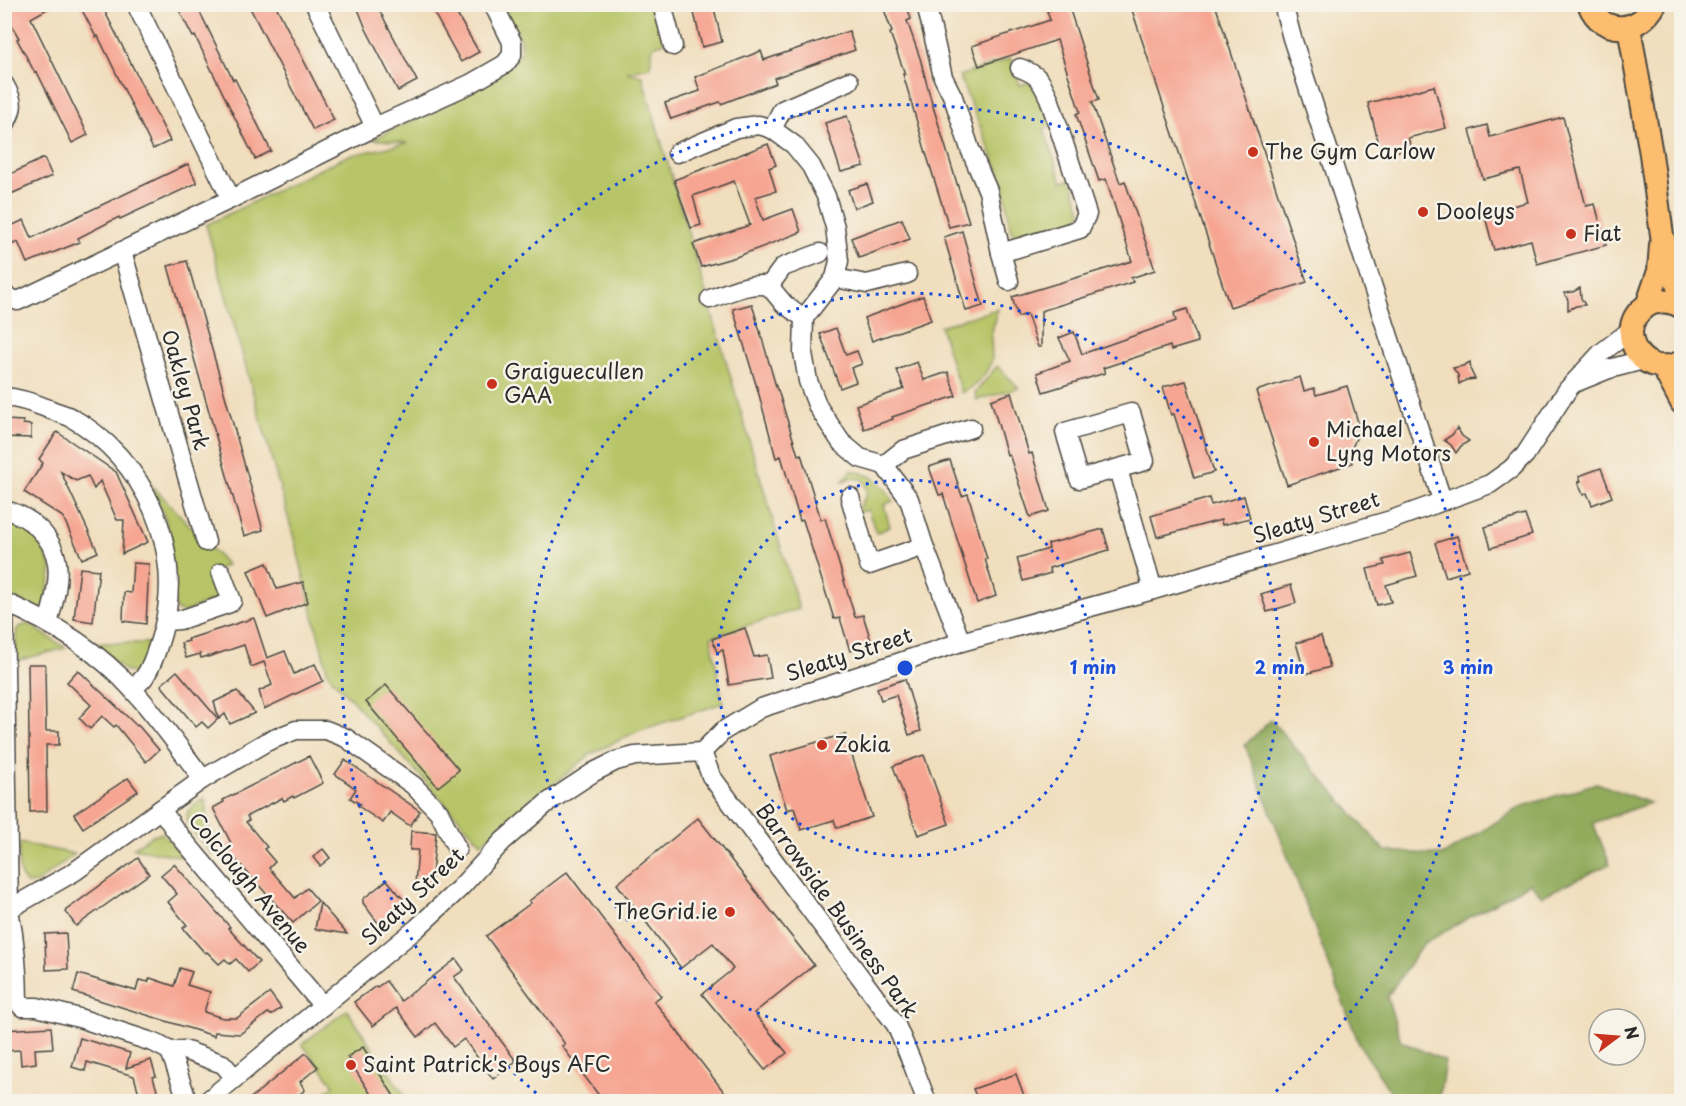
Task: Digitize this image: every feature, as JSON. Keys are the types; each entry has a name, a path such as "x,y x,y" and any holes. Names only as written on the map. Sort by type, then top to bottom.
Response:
{"main road":[{"path":"1589,4 1598,19 1607,25 1618,27 1629,27 1640,23 1655,4"},
{"path":"1629,27 1651,154 1662,235 1682,300"},
{"path":"1647,306 1659,271 1662,235"},
{"path":"1682,307 1665,301 1647,306 1639,312 1631,330 1636,352 1663,363 1682,403"}],"street":[{"path":"136,4 231,199"},
{"path":"315,4 375,127"},
{"path":"4,296 18,301 375,127 470,84 505,64 512,55 512,42 493,4"},
{"path":"662,4 673,46"},
{"path":"926,4 943,77 953,97 970,149 988,190 1009,281"},
{"path":"1283,4 1292,38 1442,500"},
{"path":"1001,253 1080,229 1088,214 1049,98 1036,75 1020,68"},
{"path":"772,129 782,110 849,81"},
{"path":"4,84 12,97 12,108 4,127"},
{"path":"676,153 736,128 759,125 772,129 794,145 812,166 826,196 835,227 839,261 835,278 804,318 803,353 808,381 818,407 841,442 860,458 884,465 909,499 924,546 961,642"},
{"name":"Oakley Park","path":"122,251 206,542"},
{"path":"769,286 783,267 820,254"},
{"path":"835,278 867,284 907,274"},
{"path":"710,299 748,286 759,284 769,286 784,304 804,318"},
{"name":"Sleaty Street","path":"206,1101 417,928 503,842 547,803 594,772 616,761 635,756 702,752 723,731 761,708 961,642 1153,590 1391,520 1490,484 1511,469 1525,455 1574,382 1601,353 1631,330"},
{"path":"1574,382 1608,369 1663,363"},
{"path":"4,397 19,398 69,417 89,430 112,448 145,491 158,517 168,567 169,594 166,621 157,650 145,676 132,689"},
{"path":"1131,413 1144,460 1118,468 1079,479 1065,432 1131,413"},
{"path":"884,465 903,450 971,428"},
{"path":"1118,468 1153,590"},
{"path":"850,497 869,565 924,546"},
{"path":"4,510 25,518 37,526 52,549 57,563 56,582 48,623"},
{"path":"166,621 180,620 230,603 232,601 221,572"},
{"path":"4,602 48,623 98,657 132,689 203,779"},
{"path":"4,607 7,911 16,953 18,1002 22,1006 37,1007 80,1018 155,1043 170,1051 184,1050 223,1064 235,1078"},
{"name":"Colclough Avenue","path":"323,1006 175,830 161,809 203,779 266,742 296,730 326,730 346,738 413,785 439,812 457,849"},
{"name":"Barrowside Business Park","path":"702,752 711,776 896,1025 927,1101"},
{"path":"7,911 74,872 161,809"},
{"path":"170,1051 188,1101"}],"green space":[{"name":"Graiguecullen GAA","path":"502,5 654,5 665,42 653,46 650,67 627,72 642,76 799,609 711,637 723,703 638,731 591,754 481,843 328,674 295,542 206,225 347,156 408,143 373,139 435,110 499,75 521,54 520,38"},
{"path":"1011,58 1020,85 1034,81 1053,125 1044,129 1062,182 1071,179 1082,213 1076,221 1016,241 1009,219 1003,181 959,76"},
{"path":"997,309 991,336 992,360 985,374 974,386 961,393 940,326"},
{"path":"997,366 1019,388 977,400 975,393"},
{"path":"852,470 876,480 889,494 893,501 884,505 890,527 876,533 868,510 857,513 867,490 862,479 849,478 842,482"},
{"path":"146,479 227,565 209,573 218,598 185,612 178,611 173,603 166,520"},
{"path":"4,515 36,535 52,568 44,611 5,595"},
{"path":"27,624 66,648 16,661 16,631"},
{"path":"94,643 152,643 141,669 133,674 124,670"},
{"path":"1271,720 1385,851 1444,855 1520,807 1597,783 1650,803 1593,823 1610,864 1542,896 1530,883 1423,944 1387,997 1401,1041 1445,1061 1439,1101 1396,1101 1359,1044 1245,745"},
{"path":"205,798 212,854 196,835 187,818 190,809"},
{"path":"161,833 183,857 133,848 153,835"},
{"path":"20,843 75,854 36,883 27,884 19,870"},
{"name":"Saint Patrick's Boys AFC","path":"347,1010 408,1101 315,1101 334,1085 302,1044"}],"building":[{"path":"4,4 56,4 31,18 88,135 72,143 37,72 35,73 17,39 19,38 4,13"},
{"path":"79,4 101,4 170,141 153,149 98,36 96,37"},
{"path":"190,4 196,4 271,151 255,159 195,36 193,37 179,10"},
{"path":"248,4 275,4 334,120 313,130"},
{"path":"356,4 376,4 417,81 398,91 366,29"},
{"path":"429,4 451,4 479,52 461,62"},
{"path":"692,4 713,4 722,42 702,47"},
{"path":"882,4 906,4 911,19 907,21 969,222 949,227 903,74 905,74"},
{"path":"1068,4 1099,100 1092,102 1120,183 1125,181 1155,270 1131,278 1133,282 1041,311 1041,347 1038,347 1027,314 1018,317 1012,297 1132,261 1106,179 1099,181 1076,114 1080,112 1057,40 979,66 972,46 1050,20 1047,11"},
{"path":"1130,4 1215,4 1307,282 1230,307"},
{"path":"849,31 855,50 774,78 776,83 721,104 720,102 671,119 665,103 700,91 695,77 761,51 764,60"},
{"path":"1434,86 1446,128 1408,138 1411,148 1382,155 1368,103"},
{"path":"847,116 864,166 841,172 825,123"},
{"path":"1563,117 1586,206 1595,204 1606,245 1537,264 1531,240 1494,250 1484,213 1528,202 1520,170 1483,179 1470,130 1487,125 1490,137"},
{"path":"768,144 776,165 769,168 776,191 755,197 763,220 793,209 801,232 736,257 701,267 693,244 750,225 734,181 693,196 701,225 691,228 674,180"},
{"path":"44,158 52,176 4,197 4,177"},
{"path":"188,164 197,183 120,219 119,217 78,238 80,242 27,263 18,242 4,248 4,229 24,220 32,238"},
{"path":"867,184 873,201 854,208 848,190"},
{"path":"902,219 910,239 859,258 851,238"},
{"path":"962,231 983,306 966,311 944,237"},
{"path":"187,261 263,530 244,536 168,266"},
{"path":"1580,288 1581,298 1585,305 1568,310 1568,300 1564,293"},
{"path":"923,296 931,320 872,341 864,318"},
{"path":"752,304 798,455 801,454 821,520 825,518 855,617 863,615 872,644 850,651 840,618 834,619 803,520 800,521 781,456 776,458 733,309"},
{"path":"1187,309 1198,342 1171,350 1170,346 1103,368 1105,373 1043,392 1037,373 1070,361 1059,338 1074,332 1082,354 1176,321 1174,313"},
{"path":"836,328 846,355 857,351 862,364 851,368 856,382 840,388 820,334"},
{"path":"917,362 924,380 948,372 956,396 892,417 893,419 864,429 856,405 904,389 897,370"},
{"path":"1470,362 1475,379 1459,384 1458,375 1453,368"},
{"name":"Michael Lyng Motors","path":"1300,377 1304,391 1314,388 1316,395 1347,386 1360,429 1349,455 1352,463 1287,485 1256,391"},
{"path":"1186,381 1214,472 1194,478 1163,387"},
{"path":"1011,393 1049,511 1030,517 1009,454 1007,455 991,400"},
{"path":"4,420 23,421 23,424 31,425 31,438 4,437"},
{"path":"1457,428 1469,441 1456,453 1444,440"},
{"path":"57,432 116,472 148,542 122,554 124,520 117,520 100,481 94,489 88,476 76,481 61,472 98,552 82,559 63,517 24,492 43,463 39,459"},
{"path":"950,460 962,496 968,494 996,596 977,603 943,494 939,495 929,467"},
{"path":"1601,468 1612,497 1592,505 1587,493 1583,495 1578,482 1581,481 1579,476"},
{"path":"1244,496 1250,518 1222,525 1221,520 1157,537 1151,516 1209,498 1211,505"},
{"path":"1525,515 1532,535 1491,548 1485,527"},
{"path":"1103,529 1109,550 1049,568 1051,573 1023,581 1017,558 1049,549 1048,544"},
{"path":"1457,536 1468,570 1446,577 1435,543"},
{"path":"1410,553 1417,576 1386,585 1391,602 1377,605 1367,569 1385,565 1383,560"},
{"path":"133,563 149,564 146,624 123,621 124,592 131,593"},
{"path":"267,563 277,589 303,582 308,602 267,618 248,571"},
{"path":"80,568 99,570 93,622 74,619"},
{"path":"1291,585 1296,603 1267,612 1261,594"},
{"path":"254,618 267,658 285,651 294,674 315,664 323,681 264,709 259,691 272,685 264,662 251,667 244,645 208,657 201,658 200,654 186,658 181,643"},
{"path":"745,628 754,657 767,655 771,678 729,685 723,650 717,652 712,639"},
{"path":"1321,636 1330,667 1305,674 1296,643"},
{"path":"28,664 45,664 46,731 59,731 59,745 46,745 47,811 30,812"},
{"path":"78,670 138,725 159,750 146,762 116,725 114,727 102,716 90,729 79,718 91,705 67,682"},
{"path":"177,671 218,719 208,728 202,722 196,727 161,685"},
{"path":"905,679 921,731 909,735 896,695 881,700 877,688"},
{"path":"386,685 459,770 438,787 366,702"},
{"path":"237,691 255,713 230,724 225,714 219,719 214,702"},
{"path":"845,734 872,817 837,828 834,820 801,830 794,808 787,810 770,756"},
{"path":"924,755 949,824 918,835 893,766"},
{"path":"309,756 323,783 294,798 293,796 284,801 282,798 247,816 249,820 246,822 267,847 264,849 275,862 269,868 295,898 307,888 318,901 293,923 225,848 231,843 213,808 224,802 223,800"},
{"path":"345,760 420,811 410,826 390,812 383,823 350,798 356,789 335,774"},
{"path":"128,778 138,791 83,828 74,814"},
{"name":"TheGrid.ie","path":"698,818 814,965 754,1013 787,1053 765,1070 702,994 733,969 713,943 681,968 617,884"},
{"path":"411,831 436,833 431,886 415,884 418,850 410,850"},
{"path":"323,849 330,858 320,866 313,857"},
{"path":"138,858 149,874 76,926 65,911"},
{"path":"174,864 259,962 248,972 236,959 230,964 225,959 219,964 207,952 205,953 183,928 187,925 168,902 177,894 161,875"},
{"path":"567,872 661,996 654,1001 731,1101 603,1101 562,1046 565,1044 486,936 531,903 529,901"},
{"path":"387,880 408,905 381,927 363,903 363,899"},
{"path":"320,903 347,934 315,929"},
{"path":"66,933 68,969 46,970 45,934"},
{"path":"456,959 464,970 454,977 516,1061 493,1079 464,1039 453,1047 435,1023 418,1037 396,1008 373,1026 354,1002 386,981 401,1001"},
{"path":"180,968 192,972 187,985 210,992 204,1012 223,1018 237,1018 270,993 281,1008 271,1015 268,1013 240,1034 215,1032 214,1036 73,992 78,974 136,991 139,980 148,982 150,978 174,986"},
{"path":"51,1027 53,1048 35,1049 36,1063 21,1065 20,1050 4,1051 4,1030"},
{"path":"80,1038 130,1053 126,1068 151,1060 160,1101 141,1101 134,1076 87,1062 85,1071 72,1067"},
{"path":"363,1047 397,1101 375,1101 347,1057"},
{"path":"306,1053 318,1067 300,1082 305,1090 291,1101 247,1101"},
{"path":"1016,1074 1026,1101 978,1101 973,1089"}],"place":[{"name":"The Gym Carlow","path":"1253,152"},
{"name":"Dooleys","path":"1423,212"},
{"name":"Fiat","path":"1571,234"},
{"name":"Graiguecullen GAA","path":"492,384"},
{"name":"Michael Lyng Motors","path":"1314,442"},
{"name":"Zokia","path":"822,745"},
{"name":"TheGrid.ie","path":"730,912"},
{"name":"Saint Patrick's Boys AFC","path":"351,1065"}]}
